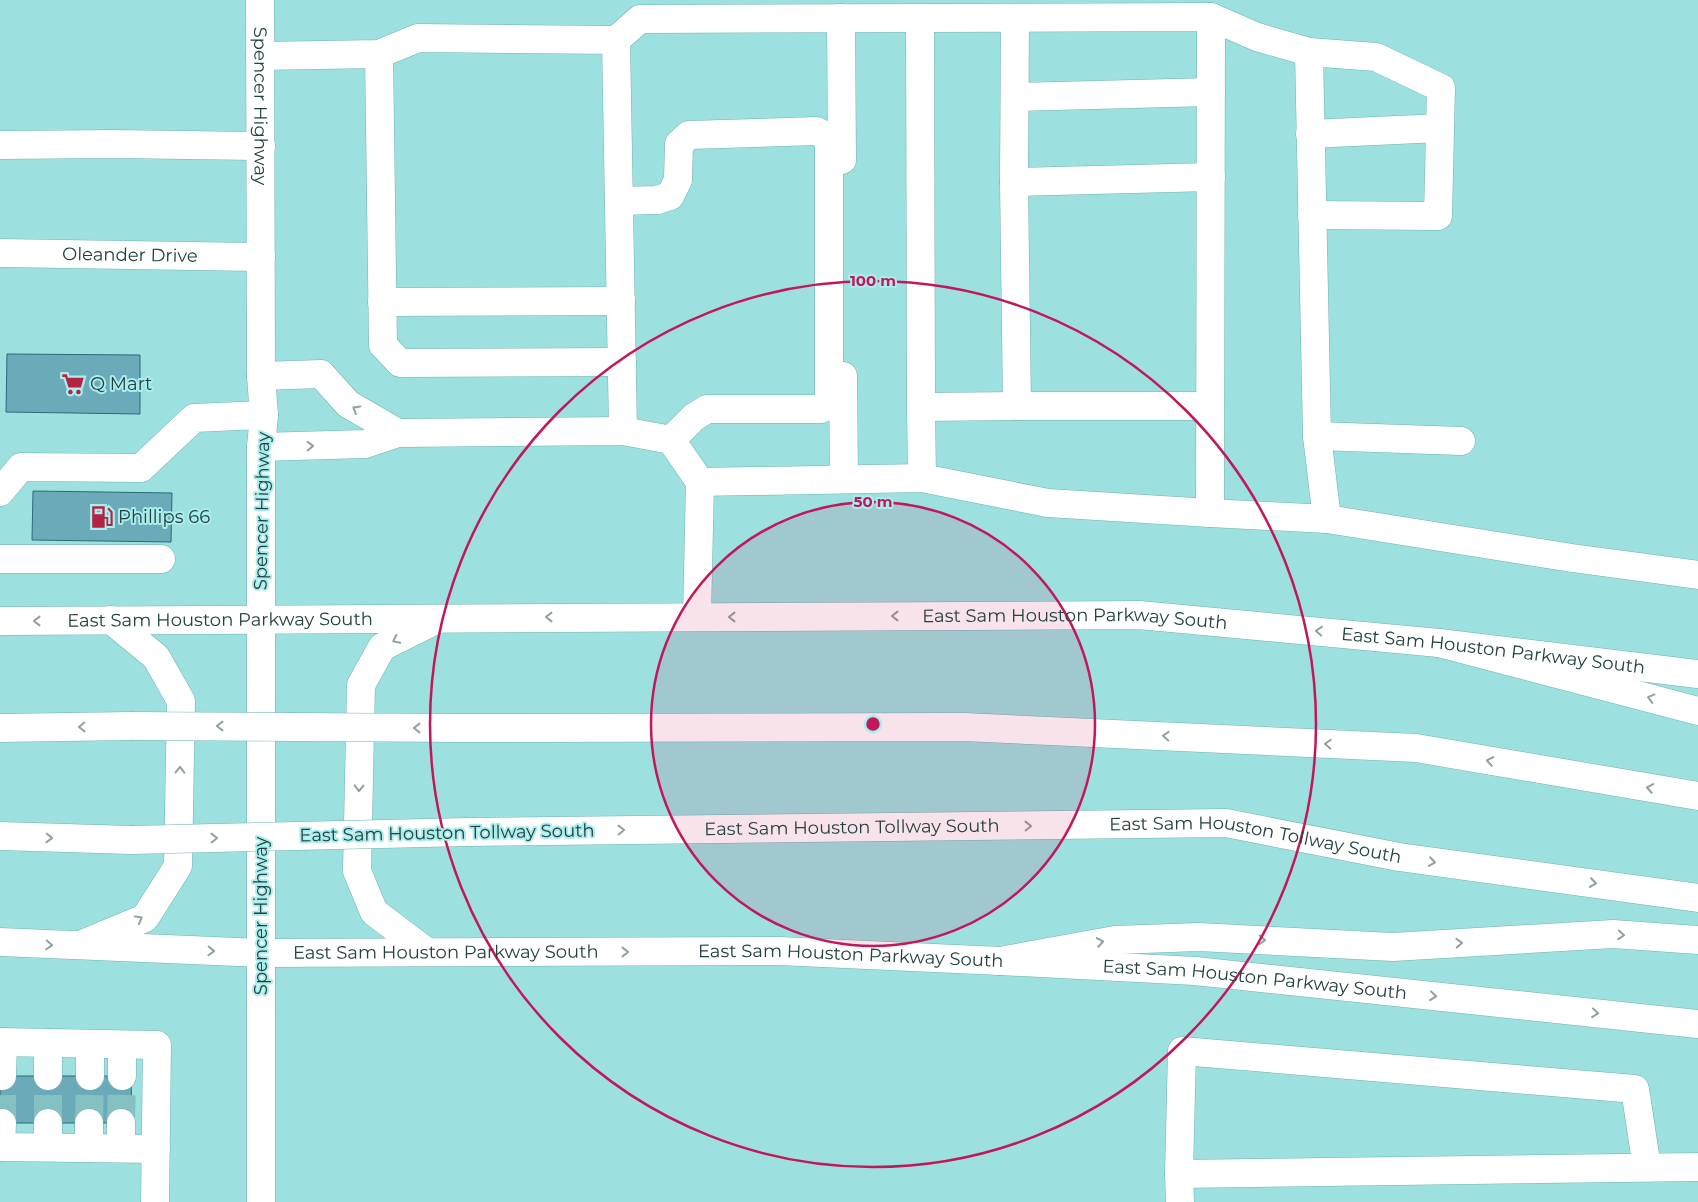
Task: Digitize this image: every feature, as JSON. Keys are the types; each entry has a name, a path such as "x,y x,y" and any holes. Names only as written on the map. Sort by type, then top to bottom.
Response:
{"main road":[{"name":"Spencer Highway","path":"260,0 261,376 264,415 261,447 261,1202"},
{"path":"260,56 379,54 418,38 616,40 640,19 1211,17 1257,37 1309,52 1376,57 1441,88 1438,216 1312,215"},
{"path":"1210,513 1211,17"},
{"path":"841,18 844,479"},
{"path":"920,18 922,478"},
{"path":"1015,18 1014,182 1017,406"},
{"path":"616,40 623,431"},
{"path":"1309,52 1317,436 1327,519"},
{"path":"379,54 382,345 400,363 622,362"},
{"path":"1015,98 1211,92"},
{"path":"1310,134 1440,128"},
{"path":"619,201 657,200 670,196 678,180 679,144 689,135 817,131 829,138 829,401 821,409 707,409 694,417 671,440"},
{"path":"0,145 261,146"},
{"path":"1014,182 1211,177"},
{"name":"Oleander Drive","path":"0,253 261,257"},
{"path":"382,302 621,301"},
{"path":"261,376 321,374 348,404 398,434"},
{"path":"921,407 1210,406"},
{"path":"0,492 21,467 141,468 194,418 264,415"},
{"path":"261,447 365,444 398,434 623,431 671,440 700,482 697,617"},
{"path":"1317,436 1461,441"},
{"path":"700,482 922,478 1048,503 1327,519 1572,558 1698,575"},
{"path":"0,559 161,558"},
{"name":"East Sam Houston Parkway South","path":"0,621 1138,615 1439,643 1698,674"},
{"path":"427,952 374,912 357,871 361,685 382,647 440,618"},
{"path":"79,946 146,918 178,866 181,701 156,657 111,620"},
{"path":"1439,643 1698,711"},
{"path":"0,728 131,726 466,728 964,727 1416,748 1698,796"},
{"name":"East Sam Houston Tollway South","path":"0,836 131,840 467,832 1226,824 1399,857 1698,898"},
{"path":"1000,961 1124,939 1199,937 1393,947 1613,934 1698,940"},
{"name":"East Sam Houston Parkway South","path":"0,942 261,953 779,951 1000,961 1195,972 1698,1024"},
{"path":"2,1076 1,1042 156,1045 155,1202"},
{"path":"48,1043 48,1076"},
{"path":"90,1044 90,1076"},
{"path":"122,1045 122,1076"},
{"path":"1180,1202 1182,1052 1635,1089 1647,1168"},
{"path":"1,1139 48,1135 121,1136 156,1149"},
{"path":"1179,1174 1698,1167"}],"building":[{"name":"Q Mart","path":"7,354 140,355 140,414 6,412"},
{"name":"Phillips 66","path":"33,491 172,493 171,542 32,540"},
{"path":"0,1076 131,1076 132,1123 0,1123"}],"tunnel":[{"path":"2,1076 2,1123"},
{"path":"48,1076 48,1123"},
{"path":"89,1123 90,1076"},
{"path":"121,1123 122,1076"}],"place":[{"name":"Q Mart","path":"73,384"},
{"name":"Phillips 66","path":"102,517"}]}
